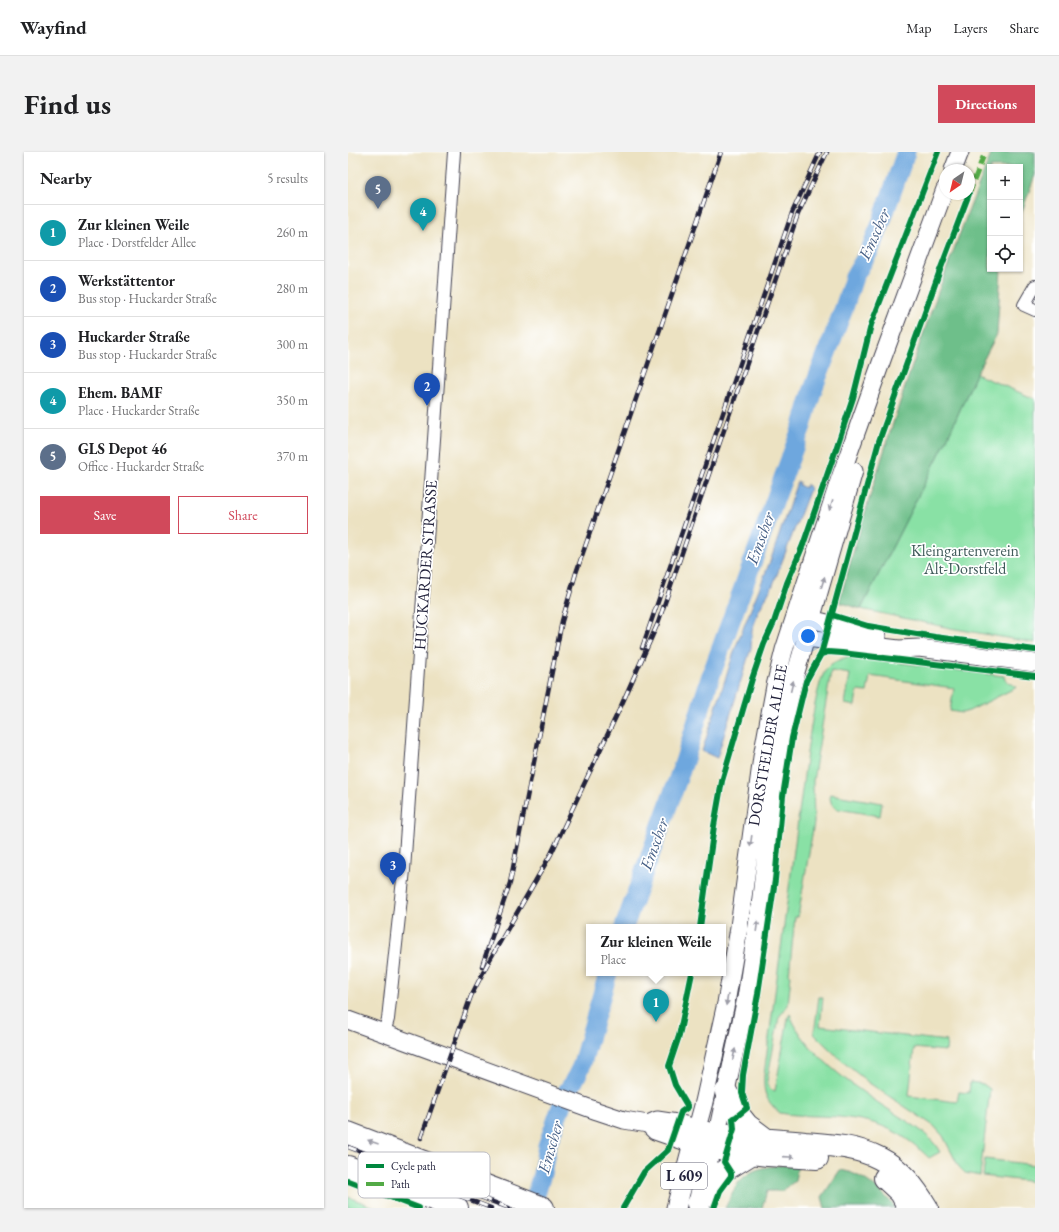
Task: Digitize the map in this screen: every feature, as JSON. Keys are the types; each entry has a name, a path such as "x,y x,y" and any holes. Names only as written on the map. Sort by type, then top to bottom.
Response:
{"highway":[{"path":"726,1092 739,1114 747,1124 767,1140"},
{"path":"348,1133 398,1152"},
{"path":"704,1138 732,1136 840,1146 864,1151 881,1159 903,1175 918,1192 927,1208"},
{"path":"704,1138 751,1154 837,1159 857,1164 875,1171 890,1181 901,1193 909,1208"},
{"path":"697,1206 718,1176 751,1154"},
{"path":"348,1167 358,1171"},
{"path":"490,1187 543,1208"},
{"path":"430,1198 457,1208"}],"main road":[{"path":"955,164 960,152"},
{"name":"DORSTFELDER ALLEE","path":"704,1138 708,1083 726,1004 738,934 762,757 775,686 792,624 840,478 941,200"},
{"name":"DORSTFELDER ALLEE","path":"704,1138 726,1092 746,998 777,757 792,686 850,485 883,357"},
{"path":"792,624 811,619 904,641 919,648"},
{"path":"792,624 806,638 899,649 919,648 1035,663"},
{"path":"348,1020 624,1120 648,1124 657,1120 704,1138"},
{"name":"L 609","path":"697,1206 707,1163 704,1138"},
{"name":"L 609","path":"676,1208 704,1138"}],"street":[{"name":"HUCKARDER STRASSE","path":"384,1033 388,1019 404,870 454,152"},
{"path":"1035,286 1024,305 1035,310"}],"green space":[{"path":"992,152 1035,152 1035,175 1023,209 1023,164 987,164"},
{"path":"987,164 987,272 1001,272 997,334 976,374 946,441 861,609 839,602 890,431 949,263 973,200 975,200 975,194"},
{"name":"Kleingartenverein Alt-Dorstfeld","path":"976,374 1035,399 1035,643 950,628 861,609 946,441"},
{"path":"849,656 1004,676 1005,680 1017,687 962,713 950,711 954,688 870,676 867,692 857,691 855,706 845,704 850,674 831,671 813,781 814,823 798,917 795,917 789,975 791,975 788,1005 779,1017 767,1081 770,1089 775,1091 790,1014 797,1028 807,1042 833,1069 863,1092 918,1128 930,1139 940,1152 929,1158 911,1142 892,1130 882,1126 860,1120 839,1117 780,1113 771,1105 766,1096 764,1087 764,1075 809,738 814,711 819,688 825,671 833,663"},
{"path":"830,794 882,803 880,816 838,809 831,803"},
{"path":"819,997 823,997 820,1026 947,1041 946,1051 914,1048 909,1096 957,1102 959,1092 969,1093 970,1082 983,1084 990,1089 980,1176 965,1173 959,1167 943,1136 934,1126 869,1083 842,1061 814,1034"},
{"path":"985,1159 1035,1165 1035,1182 983,1176"},
{"path":"798,1165 795,1181 782,1191 767,1191 762,1208 725,1208 734,1190 746,1175 753,1171 767,1167"},
{"path":"840,1170 864,1179 878,1189 896,1208 825,1208 822,1197"},
{"path":"348,1197 377,1208 348,1208"}],"water":[{"path":"797,482 800,482 799,485 805,488 807,484 810,489 773,585 758,612 752,631 751,648 717,758 702,751 736,646 771,559"}],"waterway":[{"name":"Emscher","path":"625,924 684,762 710,678 802,426 812,392 844,308 854,277 870,250 880,226 906,152"},
{"name":"Emscher","path":"531,1208 542,1174 547,1146 566,1093 581,1067 607,976"}],"railway":[{"path":"482,966 510,883 562,621 576,573 721,152"},
{"path":"642,648 792,213 820,152"},
{"path":"421,1138 471,996 489,961 551,854 621,706 658,623 798,214 827,152"},
{"path":"348,1147 361,1152"},
{"path":"465,1198 491,1208"},
{"path":"483,1198 509,1208"}],"marked path":[{"path":"975,178 985,152"}],"cycle path":[{"path":"700,924 722,781 752,679 787,583 803,545 834,455 853,398 871,325 938,152"},
{"path":"714,1208 720,1191 731,1176 731,1173 724,1162 734,1129 733,1118 747,1108 742,1093 743,1075 758,994 775,880 783,796 792,738 806,681 821,654 879,441 967,200"},
{"path":"832,615 868,626 935,637 1035,650"},
{"path":"821,654 828,652 842,653 1035,676"},
{"path":"623,1208 644,1172 668,1150 681,1112 688,1107 675,1085 669,1066 679,1036 691,976"},
{"path":"348,1181 358,1185"},
{"path":"393,1198 419,1208"}],"place":[{"name":"GLS Depot 46","path":"378,209"},
{"name":"Ehem. BAMF","path":"423,231"},
{"name":"Werkstättentor","path":"427,406"},
{"name":"Huckarder Straße","path":"393,885"},
{"name":"Zur kleinen Weile","path":"656,1022"}]}
